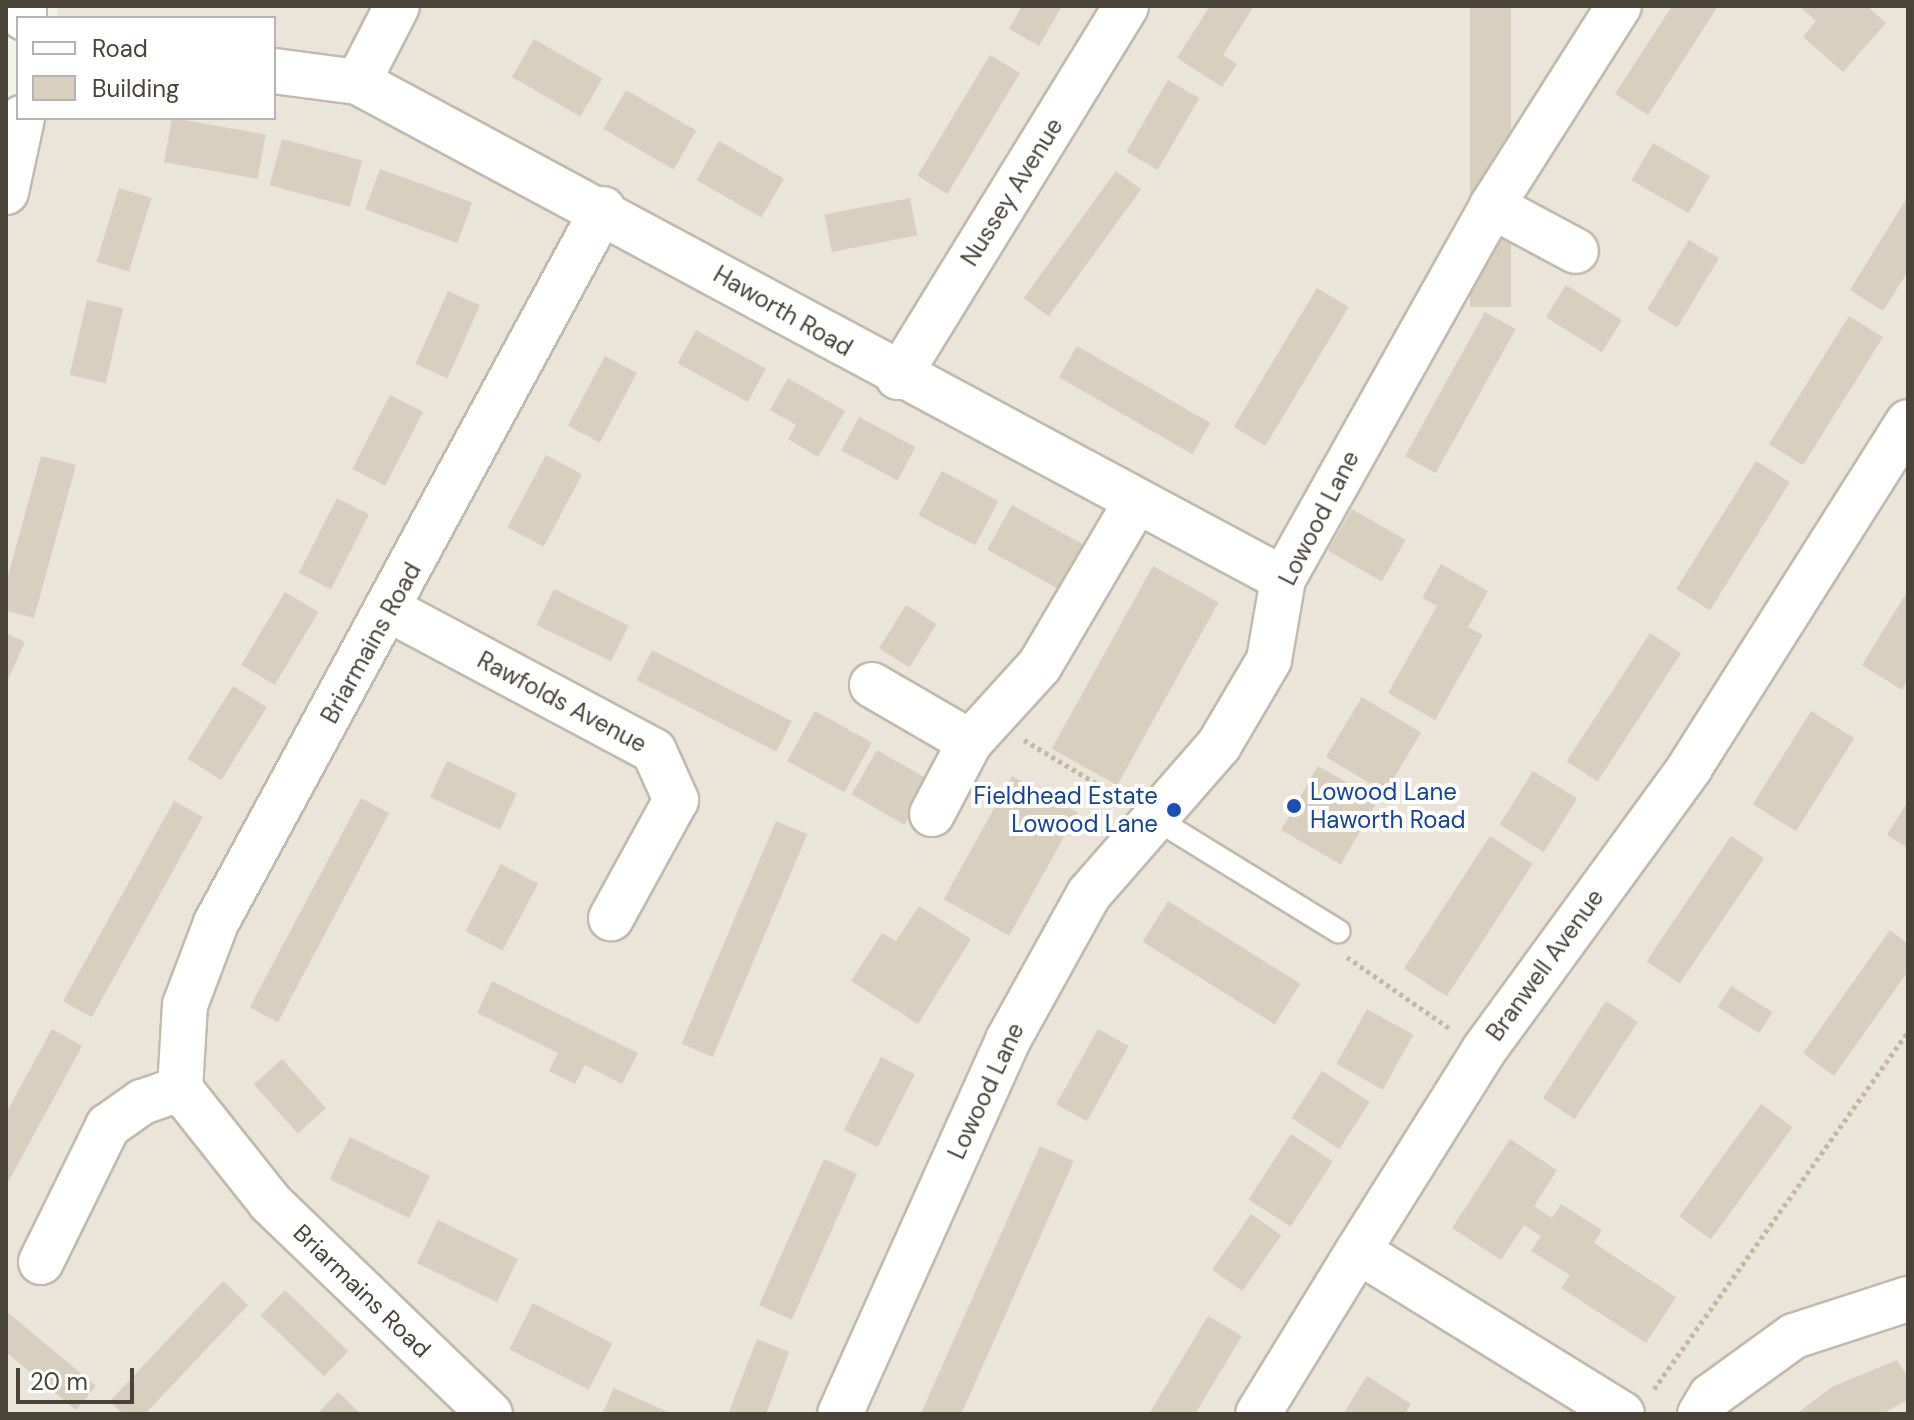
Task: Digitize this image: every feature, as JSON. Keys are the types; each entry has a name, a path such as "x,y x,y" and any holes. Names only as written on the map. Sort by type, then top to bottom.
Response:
{"street":[{"path":"358,82 397,6"},
{"name":"Nussey Avenue","path":"898,377 1126,6"},
{"name":"Lowood Lane","path":"840,1414 1008,1040 1089,894 1151,816 1219,745 1269,660 1283,579 1492,206 1619,6"},
{"name":"Haworth Road","path":"276,71 358,82 603,209 898,377 1283,579"},
{"path":"6,192 22,120"},
{"path":"1492,206 1576,251"},
{"name":"Briarmains Road","path":"490,1414 270,1202 180,1089 185,1005 216,923 390,610 603,209"},
{"name":"Branwell Avenue","path":"1258,1414 1484,1050 1690,767 1908,422"},
{"path":"932,814 981,732 1040,665 1136,502"},
{"name":"Rawfolds Avenue","path":"390,610 654,751 676,800 611,918"},
{"path":"872,685 981,732"},
{"path":"41,1262 108,1126 142,1102 180,1089"},
{"path":"1358,1251 1633,1408"},
{"path":"1700,1414 1711,1396 1794,1336 1908,1299"}],"lane":[{"path":"1151,816 1338,931"}],"path":[{"path":"981,732 1151,816"},
{"path":"1338,931 1349,965 1484,1050"},
{"path":"1633,1408 1908,1031"}],"shaded area":[{"path":"57,6 1908,6 1908,1414 6,1414 6,112 16,120 276,120 276,16 57,16"}],"building":[{"path":"1022,6 1062,6 1039,46 1009,29"},
{"path":"1210,6 1254,6 1223,55 1237,64 1222,87 1177,58"},
{"path":"1470,6 1511,6 1511,307 1470,307"},
{"path":"1672,6 1718,6 1648,115 1615,94"},
{"path":"1799,6 1867,6 1886,23 1843,72 1803,37 1816,21"},
{"path":"534,39 602,78 580,117 512,77"},
{"path":"990,55 1020,73 947,194 917,176"},
{"path":"1168,80 1199,98 1158,170 1126,152"},
{"path":"626,90 696,130 674,169 604,129"},
{"path":"172,120 266,134 258,179 164,162"},
{"path":"282,139 362,160 350,207 270,185"},
{"path":"719,141 784,178 761,217 696,180"},
{"path":"1653,143 1710,176 1689,213 1632,180"},
{"path":"380,169 472,203 457,243 365,209"},
{"path":"1116,171 1141,189 1049,316 1024,298"},
{"path":"119,188 152,198 129,272 96,262"},
{"path":"1908,196 1908,271 1883,311 1850,290"},
{"path":"910,198 917,235 832,252 825,215"},
{"path":"1689,240 1719,258 1677,327 1647,309"},
{"path":"1566,285 1622,320 1602,352 1546,317"},
{"path":"1317,288 1349,307 1265,446 1234,427"},
{"path":"448,291 480,305 447,378 415,364"},
{"path":"87,300 123,308 106,383 70,375"},
{"path":"1485,312 1516,329 1436,473 1405,456"},
{"path":"1849,316 1883,337 1803,465 1769,444"},
{"path":"696,330 766,369 748,402 678,363"},
{"path":"1077,346 1210,423 1192,454 1059,377"},
{"path":"605,356 637,373 600,443 568,426"},
{"path":"788,378 845,411 818,457 788,439 796,425 770,410"},
{"path":"390,395 423,412 385,486 352,469"},
{"path":"859,417 916,447 898,481 841,451"},
{"path":"546,455 582,474 544,547 508,527"},
{"path":"41,456 76,465 34,618 6,611 6,583"},
{"path":"1756,461 1790,482 1710,610 1676,589"},
{"path":"942,471 999,501 975,545 919,515"},
{"path":"337,498 369,514 331,589 299,573"},
{"path":"1012,505 1086,546 1062,591 987,550"},
{"path":"1352,509 1406,540 1382,582 1328,551"},
{"path":"1441,564 1488,591 1468,627 1483,635 1435,720 1388,693 1437,606 1422,598"},
{"path":"1153,566 1219,602 1117,785 1052,749"},
{"path":"554,589 629,625 611,661 536,625"},
{"path":"1908,590 1908,679 1902,690 1862,665"},
{"path":"285,592 318,612 275,685 241,665"},
{"path":"906,605 937,624 910,667 879,648"},
{"path":"6,633 25,642 6,684"},
{"path":"1650,633 1681,653 1598,781 1567,761"},
{"path":"652,650 792,721 776,752 637,680"},
{"path":"233,686 267,707 221,780 187,759"},
{"path":"1362,697 1421,733 1385,793 1326,757"},
{"path":"815,711 872,743 844,792 787,761"},
{"path":"1811,711 1854,738 1796,831 1753,804"},
{"path":"877,750 930,780 904,825 852,794"},
{"path":"447,761 517,794 500,830 430,797"},
{"path":"1318,766 1378,800 1341,865 1281,830"},
{"path":"1533,771 1577,799 1544,852 1500,824"},
{"path":"1012,776 1078,812 1009,936 944,899"},
{"path":"361,798 389,813 278,1022 250,1007"},
{"path":"174,801 203,817 92,1017 63,1001"},
{"path":"1908,801 1908,848 1887,835"},
{"path":"776,821 807,834 713,1057 681,1044"},
{"path":"1490,836 1533,864 1447,996 1404,969"},
{"path":"1731,836 1764,858 1680,984 1647,961"},
{"path":"501,864 538,884 502,951 465,931"},
{"path":"1168,901 1300,984 1275,1024 1143,942"},
{"path":"919,906 971,939 918,1024 851,981 882,933 896,941"},
{"path":"1890,930 1908,944 1908,971 1834,1076 1803,1053"},
{"path":"492,981 638,1053 622,1084 585,1065 575,1084 549,1071 558,1053 477,1013"},
{"path":"1731,986 1773,1012 1759,1033 1718,1007"},
{"path":"1606,1001 1638,1022 1575,1119 1543,1098"},
{"path":"1367,1009 1413,1035 1383,1090 1336,1064"},
{"path":"52,1029 82,1046 6,1186 6,1113"},
{"path":"1098,1029 1129,1046 1087,1121 1056,1104"},
{"path":"881,1057 915,1074 878,1147 844,1130"},
{"path":"282,1059 326,1108 298,1133 254,1084"},
{"path":"1322,1071 1370,1102 1339,1149 1292,1118"},
{"path":"1761,1104 1793,1127 1711,1239 1679,1216"},
{"path":"1291,1134 1333,1161 1290,1227 1249,1199"},
{"path":"350,1137 430,1176 409,1218 329,1179"},
{"path":"1510,1139 1557,1170 1534,1206 1552,1218 1561,1204 1602,1230 1594,1243 1676,1297 1646,1343 1561,1288 1570,1275 1531,1251 1541,1236 1524,1225 1501,1260 1452,1228"},
{"path":"1040,1146 1074,1161 961,1414 921,1414"},
{"path":"824,1159 857,1174 792,1320 759,1305"},
{"path":"1251,1214 1281,1235 1242,1291 1212,1270"},
{"path":"438,1220 518,1259 497,1302 417,1263"},
{"path":"223,1281 248,1305 145,1414 123,1414 110,1401"},
{"path":"285,1290 348,1351 324,1376 261,1315"},
{"path":"533,1303 612,1343 589,1390 509,1349"},
{"path":"6,1311 96,1386 76,1410 6,1352"},
{"path":"1208,1316 1242,1336 1195,1414 1149,1414"},
{"path":"757,1339 789,1352 766,1414 728,1414"},
{"path":"1897,1360 1908,1378 1908,1400 1882,1414 1796,1414 1832,1387"},
{"path":"1367,1376 1411,1404 1405,1414 1343,1414"},
{"path":"614,1388 666,1411 674,1414 602,1414"},
{"path":"338,1392 361,1414 317,1414"}],"place":[{"name":"Lowood Lane Haworth Road","path":"1294,806"},
{"name":"Fieldhead Estate Lowood Lane","path":"1174,810"}]}
